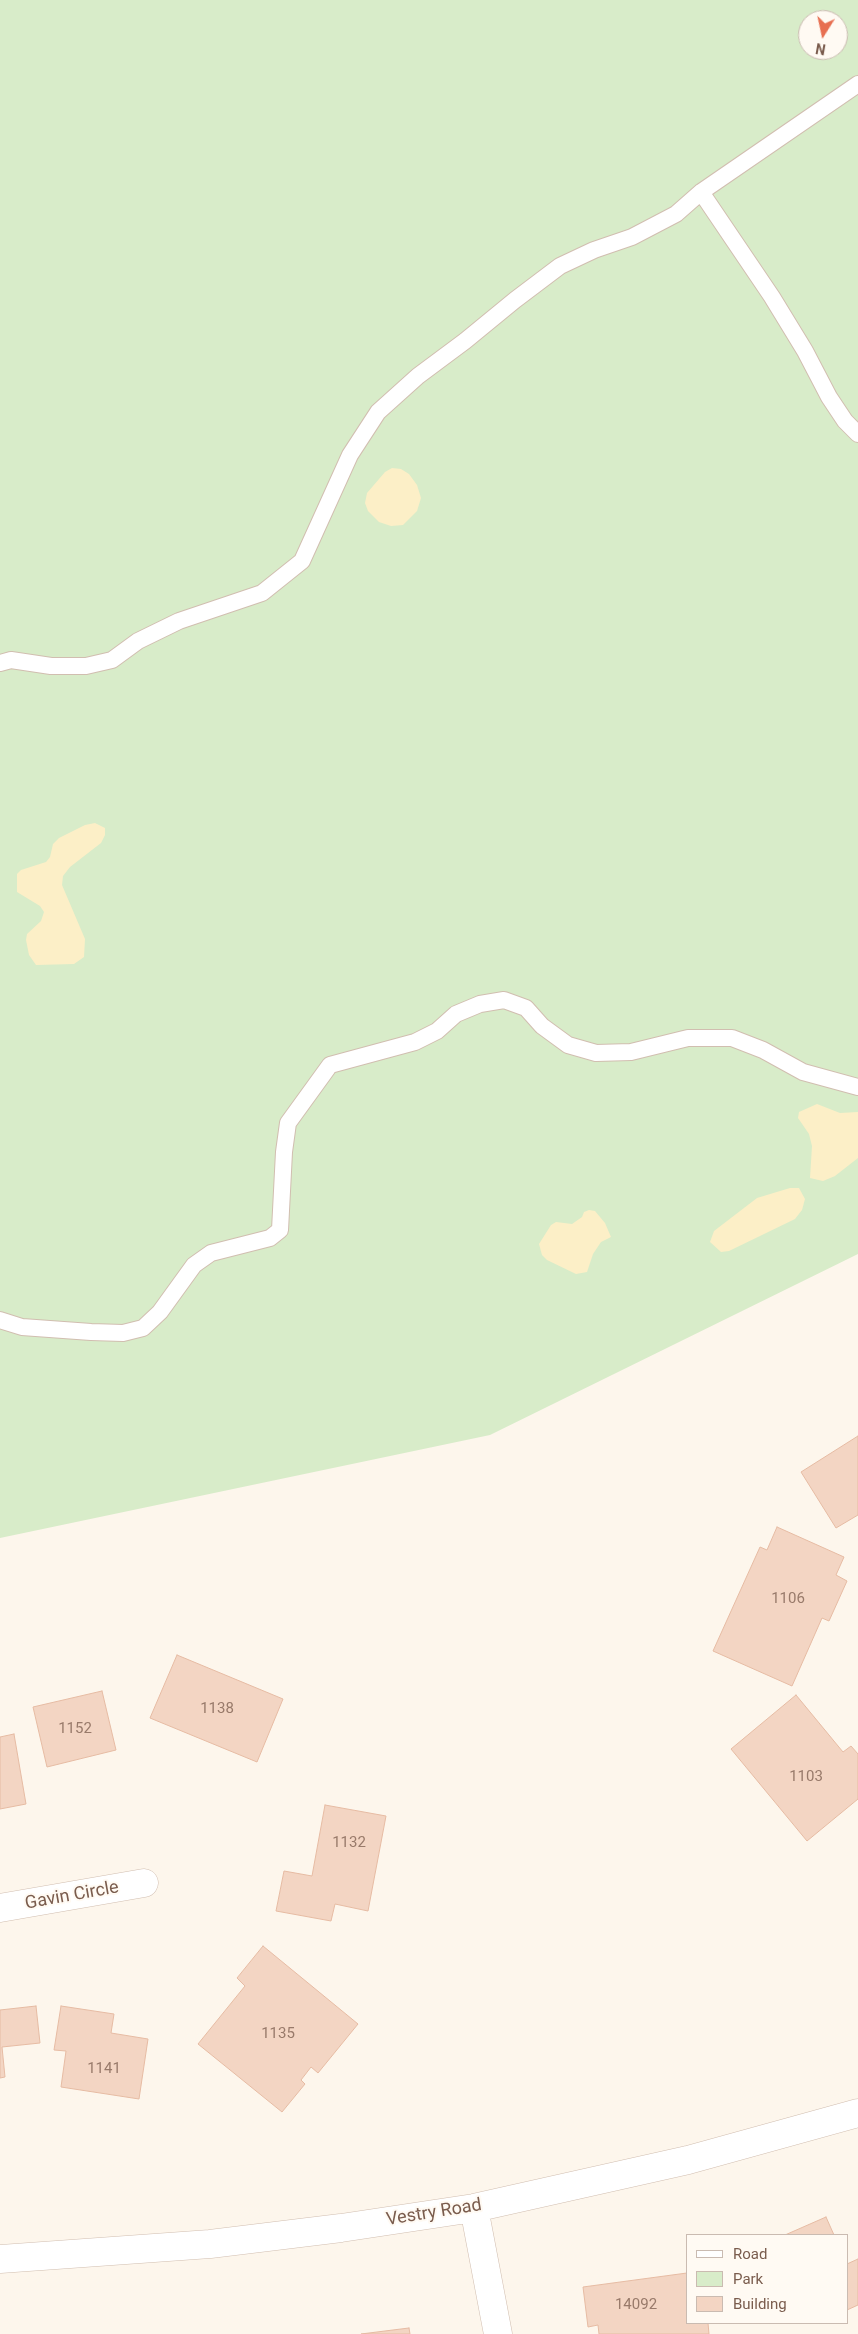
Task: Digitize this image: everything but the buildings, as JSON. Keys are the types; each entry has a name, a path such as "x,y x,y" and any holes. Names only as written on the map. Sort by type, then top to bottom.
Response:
{"street":[{"name":"Gavin Circle","path":"0,1908 144,1883"},
{"name":"Vestry Road","path":"0,2259 210,2244 341,2228 474,2208 679,2162 858,2113"},
{"path":"474,2208 498,2334"}],"lane":[{"path":"0,663 11,660 51,666 86,666 112,660 138,641 178,621 262,593 302,561 350,454 378,412 418,376 560,266 594,250 632,237 676,214 701,192 858,84"},
{"path":"701,192 772,297 829,397 845,421 858,434"},
{"path":"0,1320 22,1326 91,1332 122,1333 143,1328 160,1312 194,1265 212,1253 270,1238 280,1230 284,1152 288,1123 330,1065 415,1042 437,1031 456,1014 480,1004 504,1000 526,1008 542,1026 568,1045 596,1053 631,1052 688,1038 732,1038 763,1050 803,1072 858,1087"}],"green space":[{"path":"0,0 858,0 858,1254 490,1435 0,1538"}],"sand":[{"path":"392,468 401,469 409,474 417,485 421,498 417,511 403,525 391,526 379,522 368,511 365,503 367,493 385,472"},
{"path":"95,823 105,828 105,835 101,843 70,867 63,876 62,885 85,939 84,957 74,964 36,965 29,955 26,940 27,934 41,921 44,912 40,906 17,892 17,874 21,870 46,862 50,857 53,844 59,838 85,825"},
{"path":"817,1104 840,1113 858,1112 858,1158 835,1176 823,1181 810,1178 812,1146 809,1134 798,1118 799,1112"},
{"path":"790,1188 799,1188 805,1199 802,1210 795,1219 729,1251 721,1252 710,1242 714,1231 757,1198"},
{"path":"589,1210 595,1211 605,1223 611,1237 601,1242 593,1254 587,1272 576,1274 547,1260 542,1255 539,1244 551,1225 556,1222 572,1224 582,1217 584,1212"}]}
